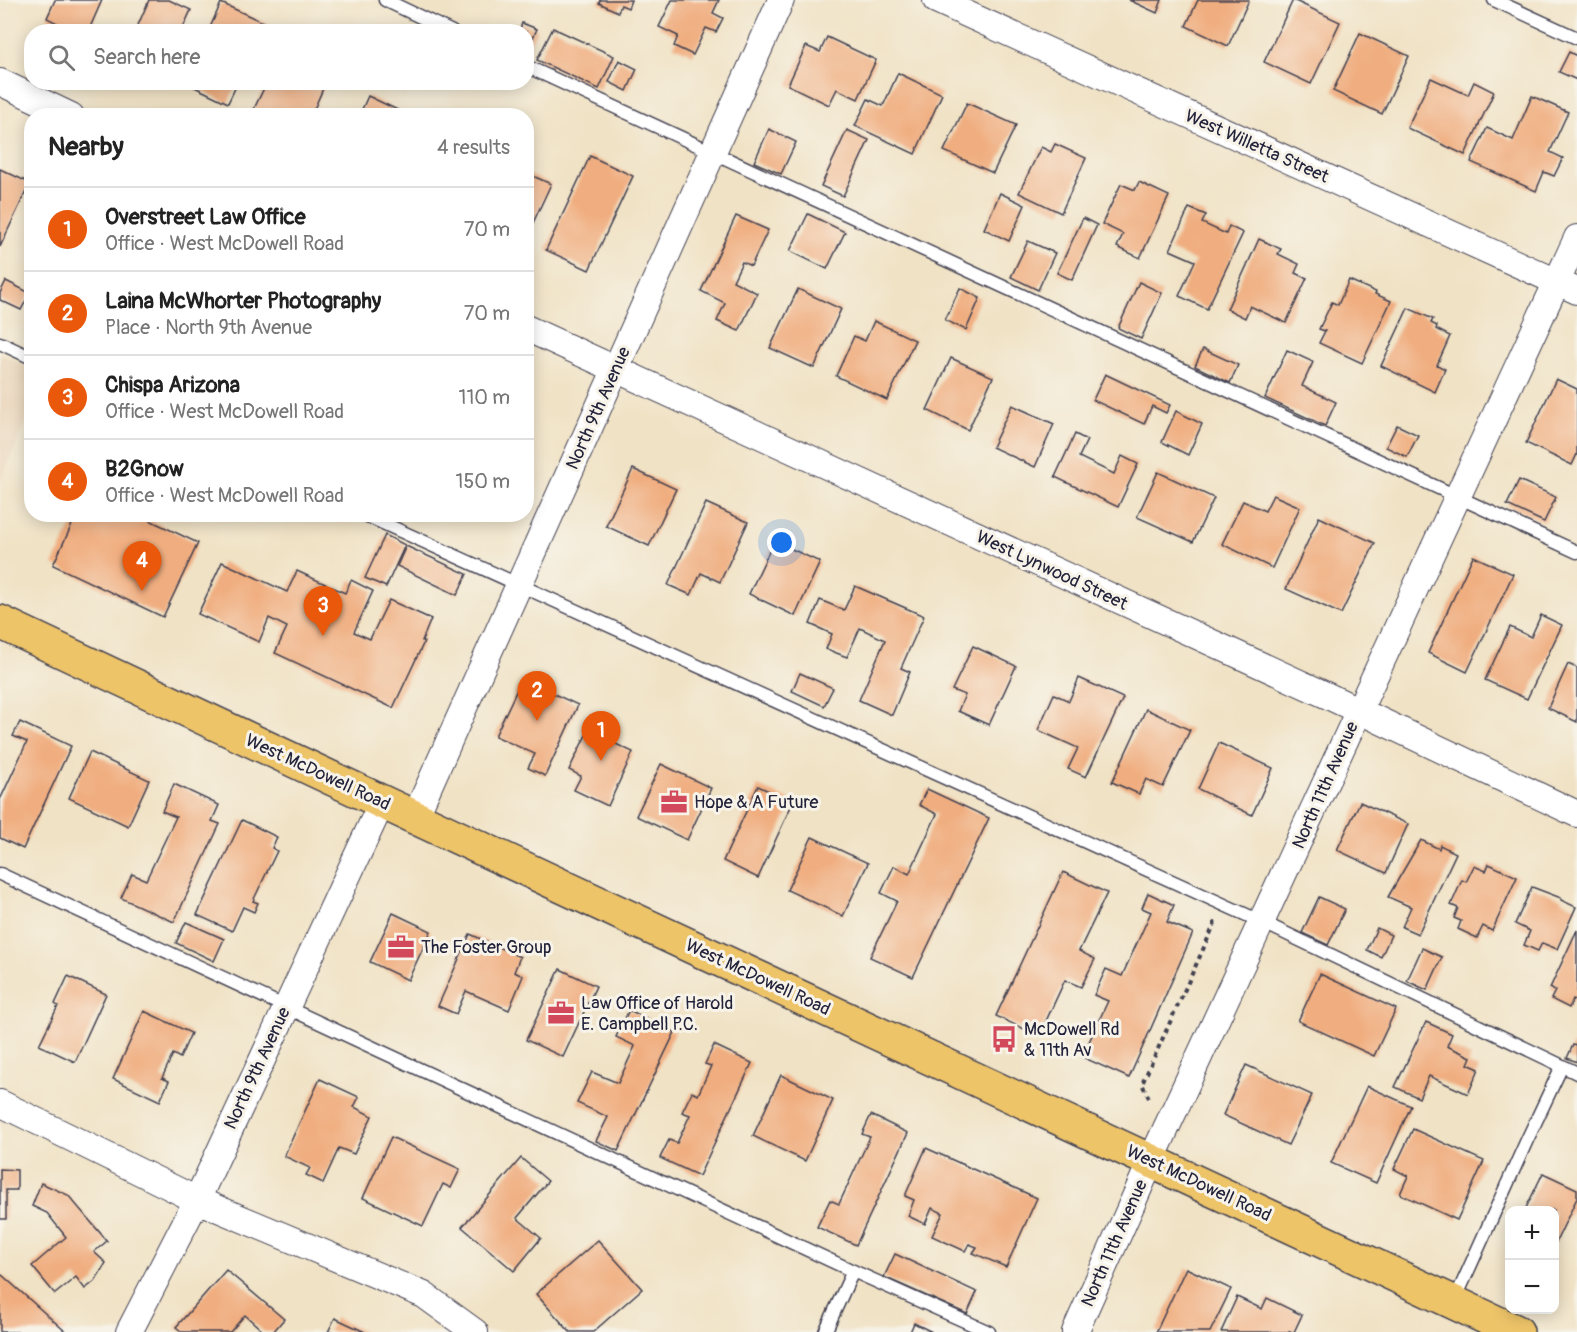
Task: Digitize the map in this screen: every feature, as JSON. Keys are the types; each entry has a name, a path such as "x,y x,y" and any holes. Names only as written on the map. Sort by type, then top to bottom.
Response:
{"main road":[{"name":"West McDowell Road","path":"0,622 1517,1332"}],"street":[{"name":"North 9th Avenue","path":"415,817 781,0"},
{"name":"West Willetta Street","path":"936,0 1567,287"},
{"path":"0,82 54,108"},
{"name":"North 11th Avenue","path":"1075,1332 1151,1161 1458,496 1567,287 1577,238"},
{"name":"West Lynwood Street","path":"534,332 1359,711 1577,814"},
{"name":"North 9th Avenue","path":"129,1332 197,1200 382,802"},
{"path":"0,1103 197,1200 424,1295 475,1332"}],"lane":[{"path":"385,0 435,24"},
{"path":"1494,0 1577,38"},
{"path":"534,70 1577,552"},
{"path":"0,343 24,354"},
{"path":"381,522 1262,922 1577,1073"},
{"path":"0,874 989,1332"},
{"path":"1454,1303 1562,1066"},
{"path":"825,1332 854,1271"}],"path":[{"path":"1149,1098 1142,1084 1215,923 1224,926 1231,908"}],"shaded area":[{"path":"0,354 24,365 24,425 0,481"}],"building":[{"path":"55,0 102,0 92,24 59,24 47,18"},
{"path":"149,0 169,0 191,10 185,24 138,24"},
{"path":"600,0 631,0 628,8 621,5 618,12 599,3"},
{"path":"672,0 719,0 713,13 723,18 716,32 706,28 693,55 674,46 678,36 659,27"},
{"path":"1129,0 1162,0 1157,13"},
{"path":"1198,0 1249,0 1228,46 1186,26"},
{"path":"1293,0 1340,22 1311,84 1264,62"},
{"path":"221,3 267,24 212,24"},
{"path":"553,28 614,56 599,89 537,60"},
{"path":"1360,33 1409,56 1382,114 1333,91"},
{"path":"827,37 876,60 858,99 837,89 829,105 788,85 806,46 820,52"},
{"path":"1569,52 1577,56 1577,80 1559,72"},
{"path":"619,60 637,69 627,91 609,82"},
{"path":"898,73 942,94 915,154 855,126 868,99 883,106"},
{"path":"1431,78 1468,95 1474,82 1494,92 1465,155 1407,128"},
{"path":"201,90 234,90 228,103"},
{"path":"263,90 322,90 314,108 254,108"},
{"path":"368,96 393,108 363,108"},
{"path":"1532,96 1568,112 1550,152 1563,158 1554,176 1544,172 1536,191 1471,162 1487,128 1513,140"},
{"path":"967,103 1016,125 993,173 944,151"},
{"path":"769,129 796,142 781,174 754,162"},
{"path":"847,130 869,140 843,196 821,186"},
{"path":"1055,144 1086,158 1061,213 1019,193 1041,147 1051,152"},
{"path":"590,156 633,176 589,270 546,250"},
{"path":"0,169 24,180 24,196 0,247"},
{"path":"534,177 551,184 534,221"},
{"path":"1139,182 1169,196 1140,258 1117,247 1123,234 1102,224 1121,184 1135,190"},
{"path":"1000,193 1025,205 1009,241 984,229"},
{"path":"1189,208 1206,215 1202,223 1226,234 1229,226 1243,233 1207,309 1179,296 1195,261 1170,250"},
{"path":"808,214 845,232 827,269 790,251"},
{"path":"736,216 768,230 751,266 742,262 733,281 757,293 739,331 717,321 725,303 701,291"},
{"path":"1083,218 1097,225 1072,280 1057,273"},
{"path":"1259,239 1281,249 1278,254 1299,264 1295,273 1307,278 1286,323 1250,306 1245,318 1227,309"},
{"path":"1028,241 1055,253 1038,290 1011,277"},
{"path":"1349,280 1391,301 1362,363 1319,343 1325,331 1319,329 1332,302 1338,305"},
{"path":"6,281 24,290 24,304 21,310 0,300 0,293"},
{"path":"1139,282 1162,293 1141,339 1118,328"},
{"path":"960,288 980,298 966,330 945,320"},
{"path":"798,289 841,309 814,368 770,348"},
{"path":"1408,308 1433,319 1431,323 1437,326 1436,329 1450,336 1437,365 1445,369 1435,392 1381,366"},
{"path":"874,321 915,340 887,400 836,376 854,336 865,341"},
{"path":"1203,349 1238,365 1230,383 1195,366"},
{"path":"1287,350 1313,362 1302,386 1336,402 1325,426 1265,398"},
{"path":"951,358 993,377 968,430 927,410"},
{"path":"1105,374 1170,405 1166,413 1152,406 1144,424 1093,400"},
{"path":"1556,379 1577,389 1577,454 1572,465 1526,443"},
{"path":"1012,405 1054,424 1035,467 992,447"},
{"path":"1176,411 1202,424 1188,455 1162,442"},
{"path":"1397,425 1418,435 1407,457 1386,447"},
{"path":"1075,434 1087,440 1079,457 1114,474 1122,456 1138,464 1118,507 1055,477"},
{"path":"633,469 676,489 649,546 606,526"},
{"path":"1158,472 1214,498 1193,542 1137,517"},
{"path":"1519,480 1556,497 1544,522 1507,505"},
{"path":"1273,495 1300,507 1272,568 1222,544 1243,501 1265,511"},
{"path":"706,503 748,522 720,582 701,573 691,595 668,585"},
{"path":"1319,517 1375,543 1341,614 1286,589"},
{"path":"73,522 154,522 198,543 163,617 53,565"},
{"path":"385,535 405,545 386,587 365,578"},
{"path":"774,541 820,562 795,616 749,594"},
{"path":"406,546 467,574 457,595 397,566"},
{"path":"1473,556 1513,574 1467,672 1428,653"},
{"path":"222,562 287,592 297,571 345,593 351,580 373,591 354,632 370,639 389,600 431,619 422,641 424,642 393,708 275,653 287,627 269,618 259,642 198,614"},
{"path":"855,586 924,616 901,668 910,672 892,715 859,700 885,640 860,628 847,657 826,649 832,634 810,624 820,600 844,610"},
{"path":"1541,615 1562,625 1527,699 1485,680 1510,627 1531,637"},
{"path":"973,646 1016,666 989,725 958,711 965,695 952,690"},
{"path":"1568,664 1577,668 1577,722 1548,708"},
{"path":"800,673 833,688 824,706 792,691"},
{"path":"1079,678 1123,698 1086,777 1068,769 1078,748 1038,730 1054,694 1069,701"},
{"path":"522,679 578,705 545,776 528,768 535,754 495,736"},
{"path":"1146,709 1190,730 1163,787 1146,779 1139,794 1112,782"},
{"path":"20,722 71,746 23,849 0,838 0,800 27,742 13,736"},
{"path":"588,731 633,752 608,806 574,790 581,776 569,770"},
{"path":"1219,743 1273,768 1252,815 1198,789"},
{"path":"90,752 149,780 128,826 69,798"},
{"name":"Hope & A Future","path":"661,764 711,788 687,840 636,816"},
{"path":"174,784 219,805 212,821 220,824 174,922 121,898 132,874 146,880 176,817 162,811"},
{"path":"758,786 793,802 758,878 723,861"},
{"path":"927,789 989,818 913,977 870,957 897,901 881,893 894,866 909,874 937,814 919,805"},
{"path":"1360,802 1408,824 1386,873 1337,850"},
{"path":"242,820 277,837 272,848 277,851 253,901 258,903 254,912 243,907 232,931 197,915"},
{"path":"812,837 868,863 843,916 787,890"},
{"path":"1421,840 1439,849 1440,845 1456,853 1418,934 1402,927 1411,907 1388,897"},
{"path":"1489,864 1517,877 1492,931 1483,926 1477,938 1458,929 1461,921 1454,918 1458,908 1451,905 1462,880 1466,882 1474,866 1486,871"},
{"path":"1063,872 1107,893 1079,951 1095,959 1081,987 1065,980 1039,1036 996,1016"},
{"path":"1532,887 1561,898 1576,907 1557,949 1542,943 1538,951 1524,945 1530,931 1515,924"},
{"path":"1148,893 1174,905 1167,922 1193,933 1129,1078 1082,1057 1108,1001 1094,995 1106,969 1122,976 1151,912 1142,908"},
{"path":"1319,897 1345,909 1328,945 1302,933"},
{"name":"The Foster Group","path":"393,913 431,931 408,980 370,962"},
{"path":"186,922 224,939 214,961 176,943"},
{"path":"1377,928 1391,935 1381,957 1367,950"},
{"path":"1577,930 1577,1001 1573,999 1569,1008 1551,999 1555,991 1550,988"},
{"path":"470,934 520,957 514,972 523,976 509,1010 466,991 456,1014 438,1006"},
{"path":"1422,948 1442,957 1427,990 1407,981"},
{"name":"Law Office of Harold E. Campbell P.C.","path":"560,969 596,986 563,1057 526,1040"},
{"path":"1320,974 1396,1009 1374,1056 1298,1021"},
{"path":"68,976 106,994 75,1062 39,1045 58,1006 55,1004"},
{"path":"629,1010 675,1032 618,1151 596,1141 608,1117 577,1103 592,1072 618,1083 635,1046 616,1037"},
{"path":"144,1011 191,1033 180,1058 173,1054 162,1078 169,1081 160,1101 113,1079"},
{"path":"1426,1022 1452,1034 1447,1046 1471,1057 1468,1064 1479,1069 1468,1094 1429,1076 1419,1098 1395,1087"},
{"path":"714,1045 752,1063 699,1176 660,1158 669,1140 677,1143 690,1115 682,1112 692,1092 698,1095 711,1066 705,1064"},
{"path":"1573,1045 1577,1046 1577,1062 1567,1058"},
{"path":"1246,1065 1312,1095 1288,1145 1223,1115"},
{"path":"781,1075 833,1100 805,1161 753,1136"},
{"path":"320,1079 359,1097 354,1107 372,1116 354,1154 339,1148 323,1183 306,1175 310,1168 284,1156"},
{"path":"1367,1086 1411,1106 1376,1183 1331,1163"},
{"path":"871,1115 908,1133 856,1245 817,1227 830,1200 839,1204 870,1137 862,1134"},
{"path":"1413,1129 1484,1161 1457,1220 1400,1194 1408,1176 1394,1169"},
{"path":"391,1137 460,1169 451,1188 443,1184 423,1226 363,1198"},
{"path":"926,1148 1037,1198 1006,1267 973,1253 977,1247 969,1244 965,1251 932,1236 943,1213 932,1208 925,1224 908,1216 914,1200 905,1196"},
{"path":"521,1158 548,1181 517,1218 541,1238 514,1271 462,1227"},
{"path":"0,1169 17,1170 17,1190 6,1190 6,1219 0,1219"},
{"path":"1543,1173 1577,1189 1577,1198 1559,1236 1559,1206 1527,1206"},
{"path":"41,1183 68,1195 107,1241 94,1252 106,1263 95,1281 85,1289 76,1277 55,1294 32,1266 66,1237 47,1213 32,1206"},
{"path":"598,1240 642,1289 593,1332 570,1332 536,1294"},
{"path":"895,1254 977,1292 967,1314 884,1277"},
{"path":"1186,1268 1231,1289 1210,1332 1156,1332"},
{"path":"226,1270 284,1319 273,1332 264,1332 245,1315 230,1332 182,1332 176,1327"},
{"path":"2,1275 66,1332 0,1332 0,1277"},
{"path":"1237,1297 1262,1309 1267,1298 1302,1315 1294,1332 1221,1332"},
{"path":"335,1318 365,1332 328,1332"},
{"path":"914,1323 932,1332 910,1332"}],"place":[{"name":"B2Gnow","path":"142,591"},
{"name":"Chispa Arizona","path":"323,636"},
{"name":"Laina McWhorter Photography","path":"537,721"},
{"name":"Overstreet Law Office","path":"601,761"},
{"name":"Hope & A Future","path":"674,802"},
{"name":"The Foster Group","path":"401,947"},
{"name":"Law Office of Harold E. Campbell P.C.","path":"561,1013"},
{"name":"McDowell Rd & 11th Av","path":"1004,1039"}]}
